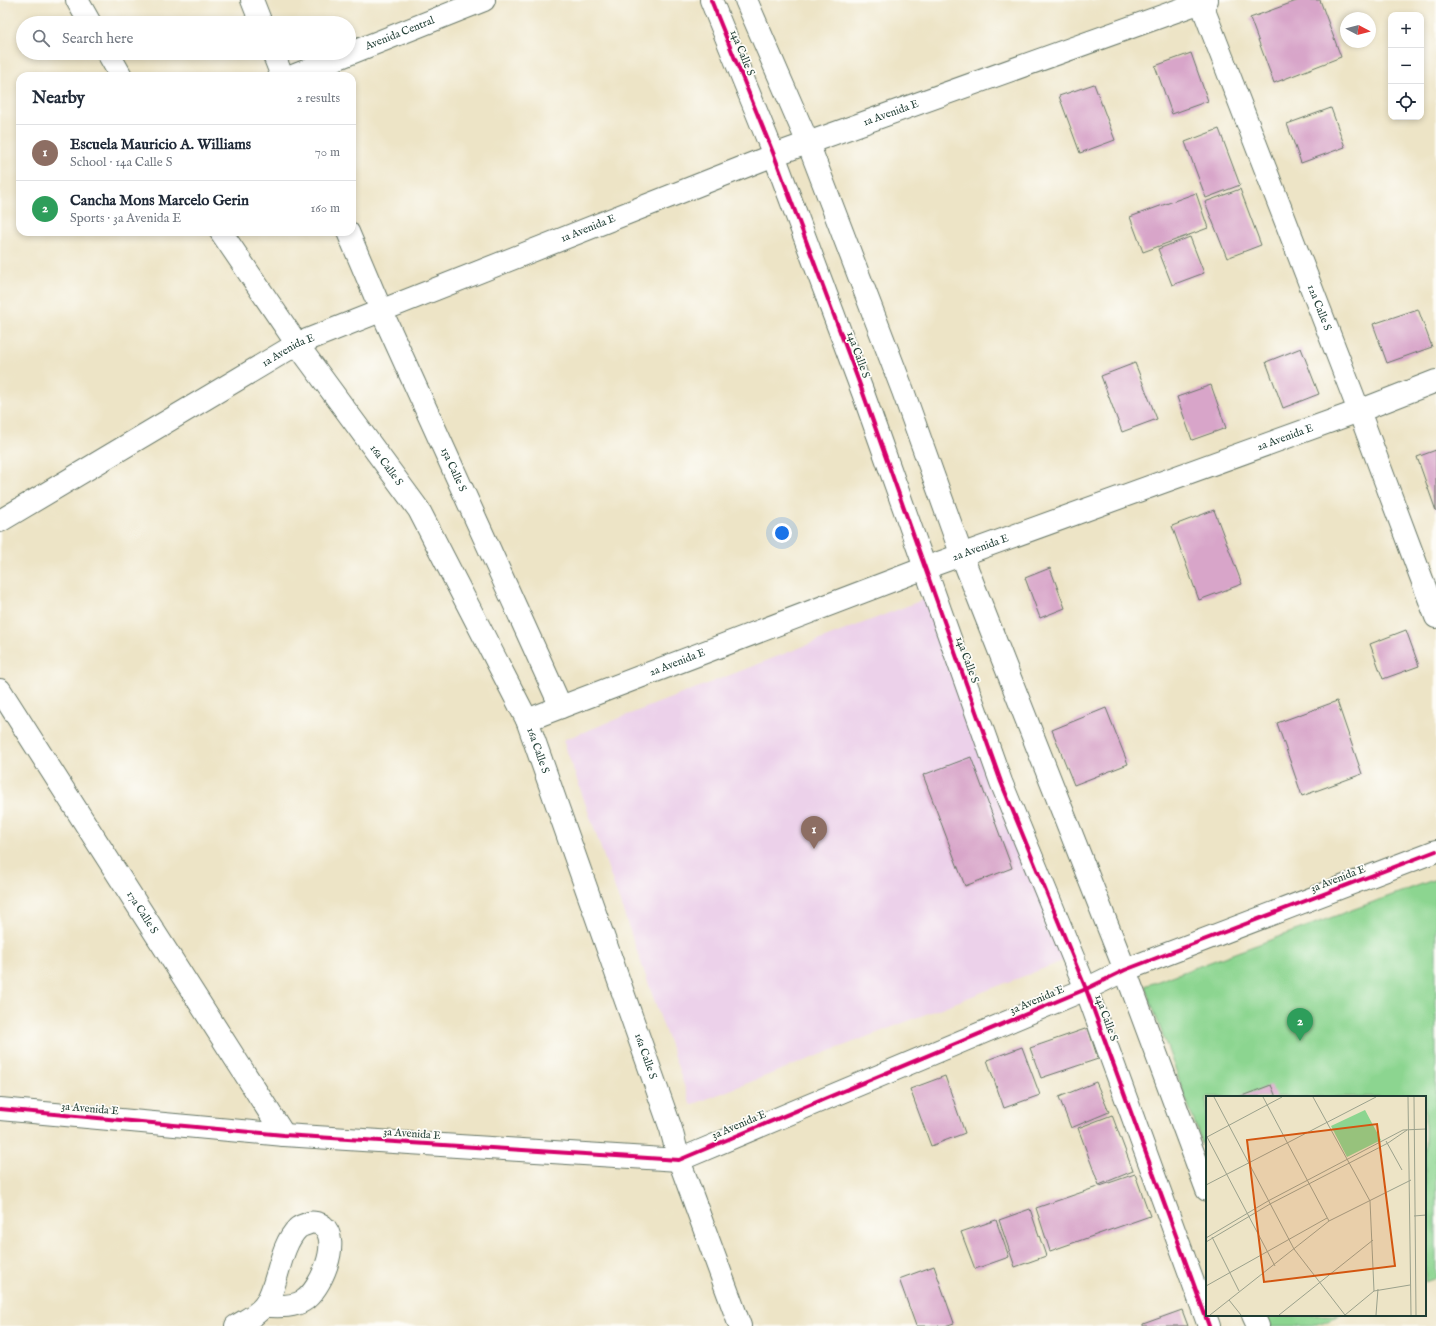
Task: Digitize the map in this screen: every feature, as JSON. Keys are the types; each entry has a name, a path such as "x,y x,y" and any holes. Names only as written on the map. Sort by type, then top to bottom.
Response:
{"street":[{"path":"77,0 86,16"},
{"path":"252,0 258,16"},
{"name":"Avenida Central","path":"356,51 484,0"},
{"name":"14a Calle S","path":"711,0 774,155 863,393 1001,782 1086,989 1209,1326"},
{"path":"746,0 808,143 903,391 962,556 1125,970 1206,1187"},
{"name":"1a Avenida E","path":"0,521 297,344 774,155 1203,1"},
{"name":"12a Calle S","path":"1203,1 1436,616"},
{"path":"112,60 119,72"},
{"path":"276,60 280,72"},
{"name":"Avenida Central","path":"303,72 333,60"},
{"name":"16a Calle S","path":"224,236 297,344 419,510 527,720 671,1129 679,1160 740,1326"},
{"name":"15a Calle S","path":"350,236 381,310 560,707"},
{"name":"2a Avenida E","path":"527,720 925,568 962,556 1359,411 1436,381"},
{"name":"17a Calle S","path":"0,690 284,1135"},
{"name":"3a Avenida E","path":"0,1109 284,1135 679,1160 1086,989 1125,970 1436,851"},
{"path":"236,1326 254,1315 264,1306"},
{"path":"1254,1316 1258,1326"}],"shaded area":[{"path":"930,597 1068,959 691,1105 563,740"}],"green space":[{"path":"1436,879 1436,1278 1426,1282 1426,1096 1206,1096 1206,1154 1145,986"},
{"path":"1264,1316 1338,1316 1313,1326 1268,1326"}],"building":[{"path":"1299,0 1320,0 1341,57 1274,83 1250,18"},
{"path":"1191,53 1208,101 1172,114 1155,66"},
{"path":"1094,84 1115,140 1080,153 1059,96"},
{"path":"1331,108 1345,147 1301,163 1287,124"},
{"path":"1219,129 1240,185 1206,198 1185,142"},
{"path":"1240,189 1261,245 1227,258 1205,202"},
{"path":"1196,193 1208,228 1143,252 1130,217"},
{"path":"1190,237 1204,273 1172,285 1158,249"},
{"path":"1418,309 1432,347 1387,363 1373,324"},
{"path":"1301,348 1319,394 1283,408 1266,362"},
{"path":"1135,363 1157,419 1122,432 1101,376"},
{"path":"1211,385 1226,428 1192,440 1177,397"},
{"path":"1436,450 1436,511 1417,457"},
{"path":"1214,510 1242,584 1199,600 1172,526"},
{"path":"1050,568 1065,608 1040,618 1025,578"},
{"path":"1406,630 1419,666 1383,679 1370,644"},
{"path":"1337,701 1362,774 1302,796 1277,723"},
{"path":"1106,708 1128,764 1074,785 1052,730"},
{"path":"971,757 1012,868 965,886 923,775"},
{"path":"1088,1028 1098,1059 1041,1078 1030,1048"},
{"path":"1022,1047 1040,1095 1004,1108 987,1060"},
{"path":"945,1076 965,1133 931,1146 910,1089"},
{"path":"1096,1082 1109,1112 1071,1128 1059,1097"},
{"path":"1271,1085 1276,1096 1242,1096"},
{"path":"1112,1115 1133,1171 1099,1185 1078,1128"},
{"path":"1135,1174 1150,1216 1050,1251 1036,1208"},
{"path":"1030,1209 1046,1256 1015,1267 999,1220"},
{"path":"996,1220 1009,1257 975,1269 961,1232"},
{"path":"934,1266 954,1323 945,1326 916,1326 899,1279"},
{"path":"1182,1310 1188,1326 1143,1326 1143,1324"}],"cycle path":[{"path":"711,0 774,155 863,393 1001,782 1086,989 1209,1326"},
{"path":"0,1109 284,1135 679,1160 1086,989 1125,970 1436,851"}],"place":[{"name":"Escuela Mauricio A. Williams","path":"814,849"},
{"name":"Cancha Mons Marcelo Gerin","path":"1300,1041"}]}
